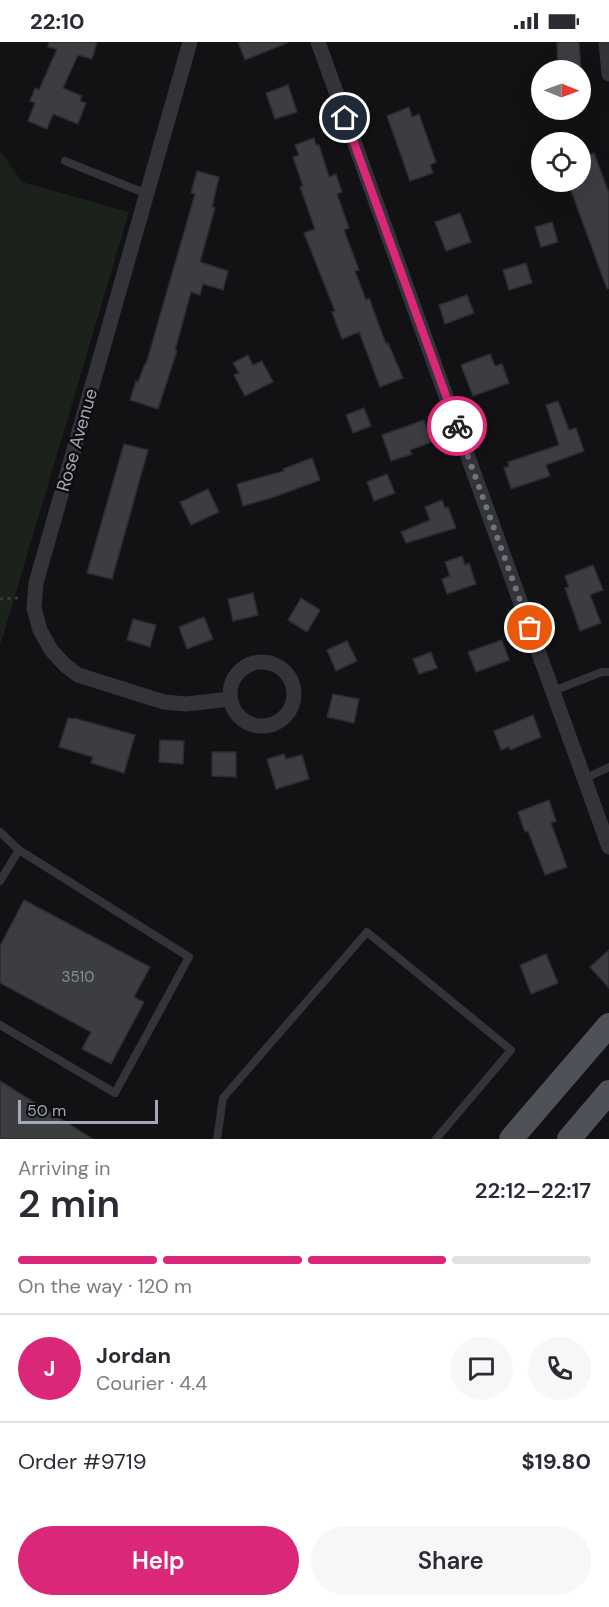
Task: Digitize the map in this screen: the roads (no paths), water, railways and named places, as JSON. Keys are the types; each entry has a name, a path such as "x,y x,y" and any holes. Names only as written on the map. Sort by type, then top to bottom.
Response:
{"main road":[{"path":"511,1139 609,1025"},
{"path":"569,1139 609,1092"}],"street":[{"name":"Rose Avenue","path":"190,42 36,583 34,608 40,630 51,650 78,675 164,702 186,704 230,699"},
{"path":"318,42 609,847"},
{"path":"606,42 609,74"},
{"path":"267,661 278,665 287,673 293,684 295,698 290,711 284,718 271,726 257,726 244,722 236,713 230,699 233,680 242,668 254,662 267,661"}],"lane":[{"path":"65,161 147,194"},
{"path":"552,691 602,672 609,672"},
{"path":"584,779 609,767"},
{"path":"0,832 19,850 189,957 115,1093 0,1025"},
{"path":"0,881 19,850"},
{"path":"219,1138 223,1098 367,932 511,1050 436,1139"}]}
